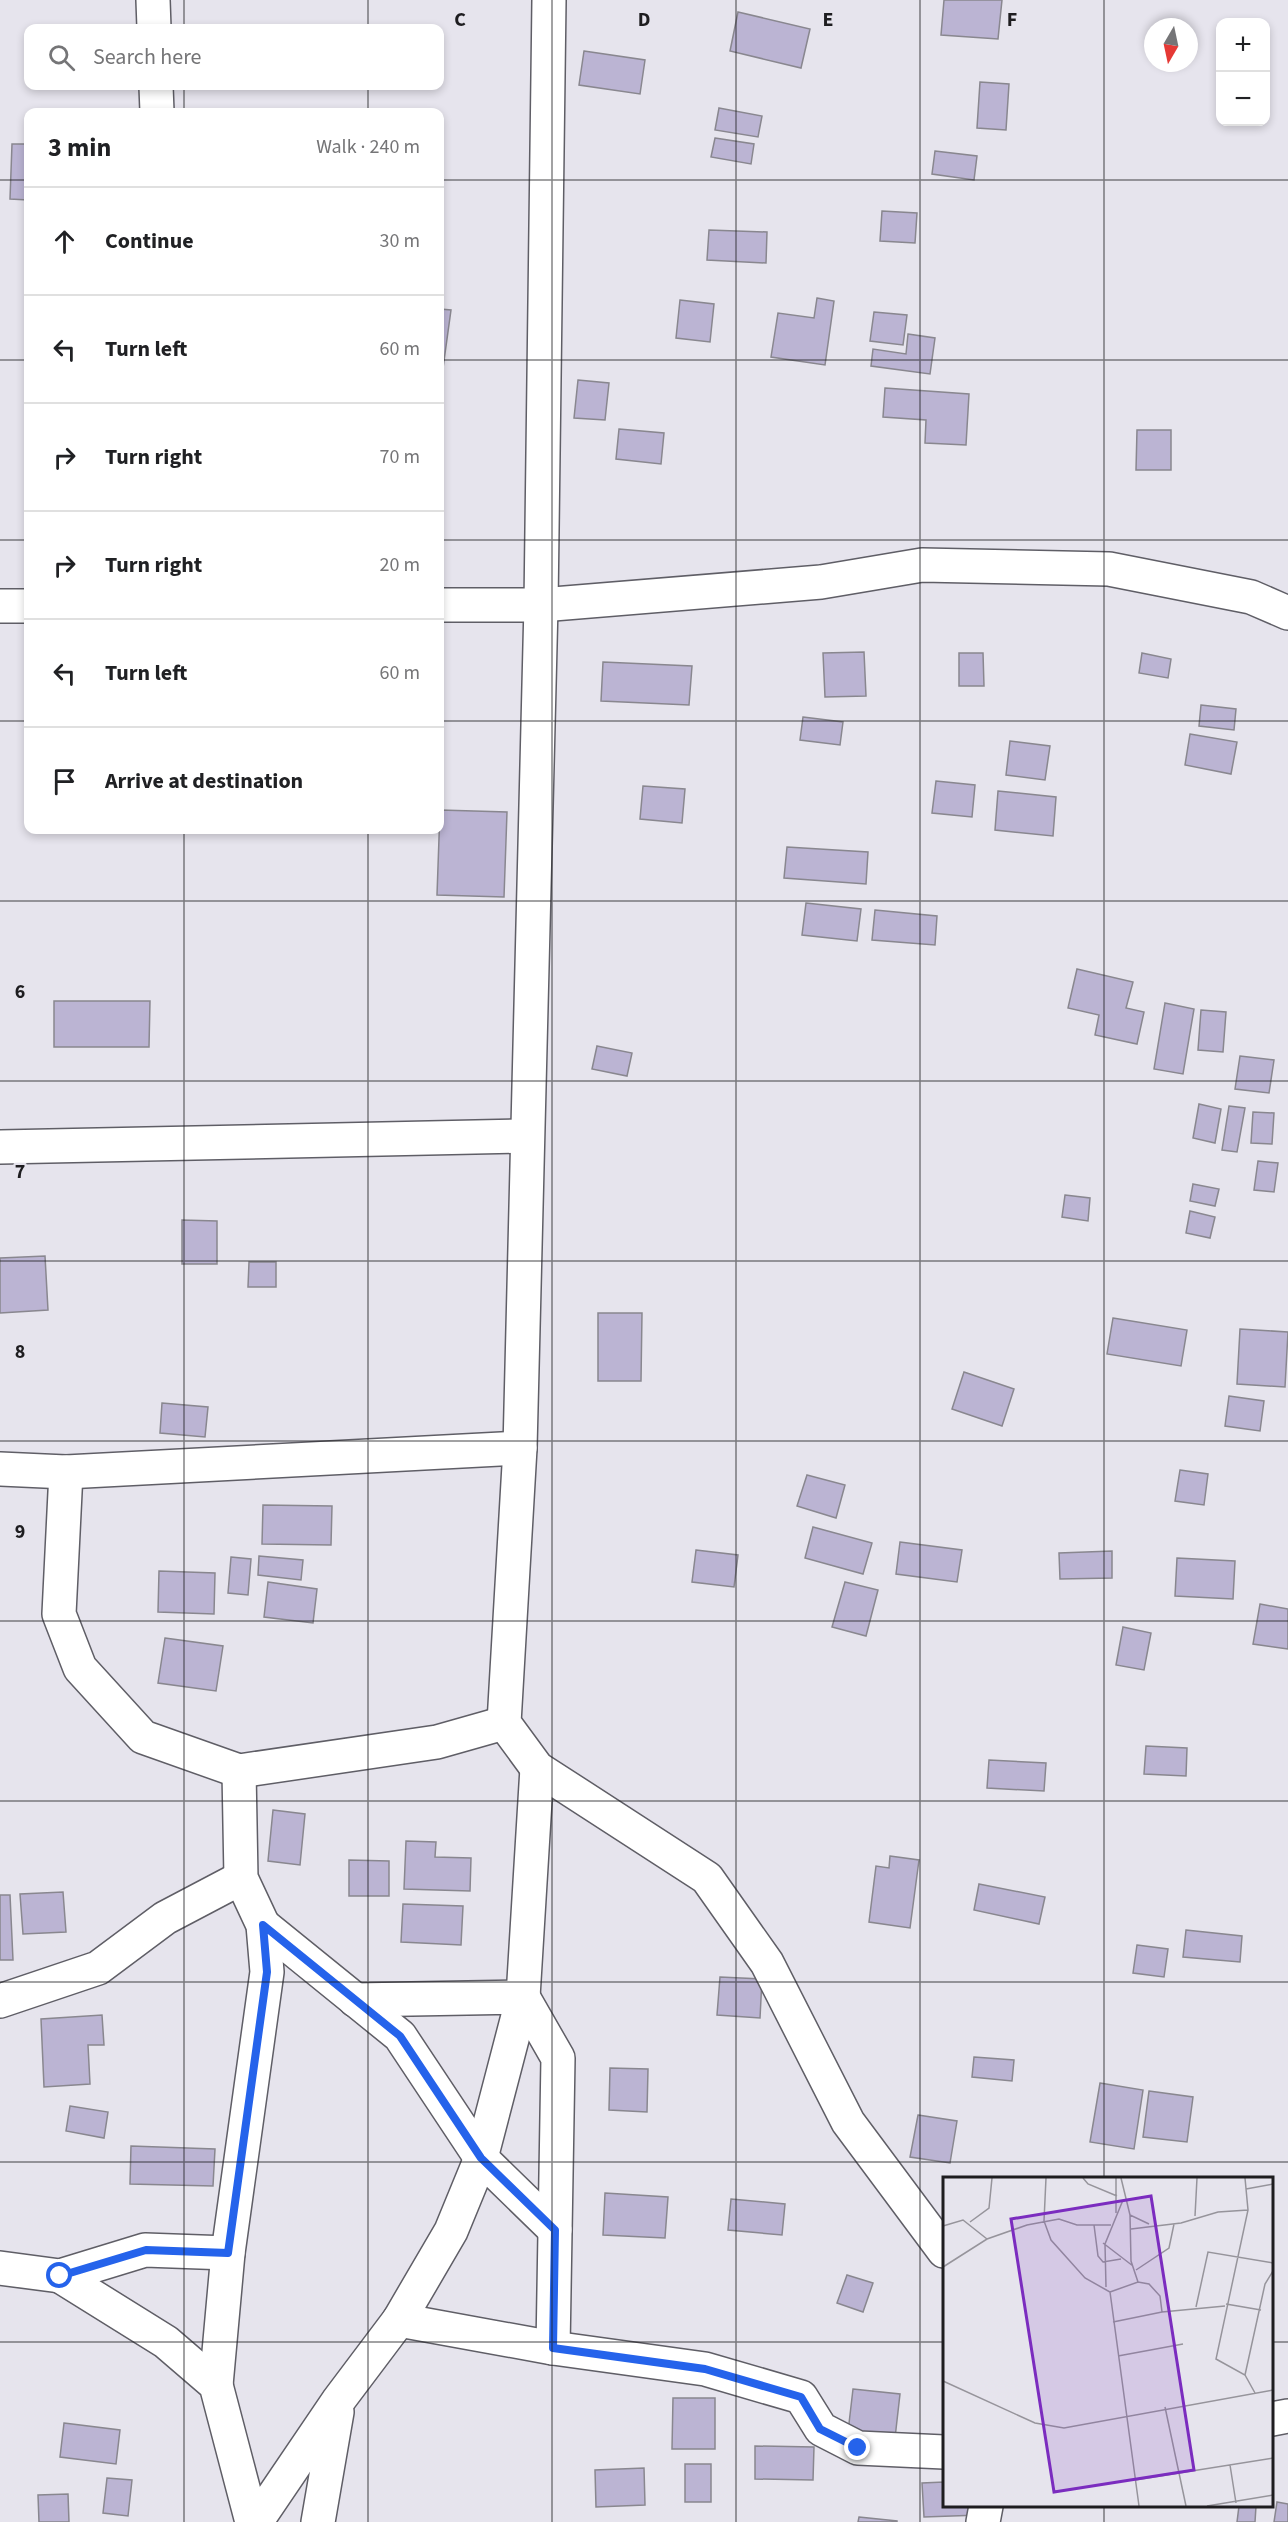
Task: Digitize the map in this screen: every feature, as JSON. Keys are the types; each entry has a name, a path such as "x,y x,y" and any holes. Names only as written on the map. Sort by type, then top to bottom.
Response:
{"street":[{"path":"153,0 154,24"},
{"path":"549,0 541,605 520,1448 504,1723 537,1768 707,1878 767,1964 848,2122 943,2248"},
{"path":"156,90 157,108"},
{"path":"444,605 541,605 821,582 922,565 1109,569 1251,597 1288,614"},
{"path":"0,606 24,606"},
{"path":"0,1147 526,1136"},
{"path":"0,1469 66,1472 520,1448"},
{"path":"66,1472 59,1614 80,1668 142,1737 239,1772 437,1742 504,1723"},
{"path":"256,2522 339,2401 399,2320 451,2231 481,2158 523,1997 537,1768"},
{"path":"239,1772 241,1878 263,1925 267,1972 228,2253 216,2385 252,2522"},
{"path":"0,2001 98,1968 165,1918 241,1878"},
{"path":"263,1925 400,2036 481,2158 555,2230"},
{"path":"355,2000 523,1997"},
{"path":"523,1997 558,2058 553,2348"},
{"path":"60,2276 146,2250 228,2253"},
{"path":"0,2268 60,2276 166,2342 216,2385"},
{"path":"399,2320 553,2348 705,2369 801,2397 820,2429 858,2448 943,2452"},
{"path":"318,2522 339,2401"},
{"path":"1273,2419 1288,2416"},
{"path":"983,2522 986,2507"}],"building":[{"path":"944,0 1002,0 998,39 941,35"},
{"path":"738,12 810,29 801,68 730,51"},
{"path":"584,51 645,60 640,94 579,85"},
{"path":"980,82 1009,84 1006,130 977,128"},
{"path":"719,108 762,116 758,137 715,130"},
{"path":"715,138 754,144 751,164 711,157"},
{"path":"12,144 24,144 24,200 10,199"},
{"path":"935,151 977,156 974,180 932,174"},
{"path":"882,211 917,213 915,243 880,241"},
{"path":"709,230 767,232 766,263 707,260"},
{"path":"817,298 834,301 825,365 771,357 778,313 814,318"},
{"path":"680,300 714,304 710,342 676,338"},
{"path":"444,309 451,310 444,361"},
{"path":"874,312 907,315 903,345 870,341"},
{"path":"908,334 935,338 930,374 871,366 873,349 906,354"},
{"path":"578,380 609,383 605,420 574,418"},
{"path":"885,388 969,394 966,445 925,443 926,420 883,417"},
{"path":"619,429 664,433 661,464 616,459"},
{"path":"1137,430 1171,430 1171,470 1136,470"},
{"path":"864,652 866,696 825,697 823,653"},
{"path":"959,653 983,653 984,686 959,686"},
{"path":"1142,653 1171,659 1168,678 1139,673"},
{"path":"603,662 692,666 689,705 601,701"},
{"path":"1201,705 1236,709 1234,730 1199,726"},
{"path":"803,717 843,722 840,745 800,740"},
{"path":"1190,734 1237,742 1231,774 1185,765"},
{"path":"1010,741 1050,746 1045,780 1006,775"},
{"path":"936,781 975,785 972,817 932,813"},
{"path":"643,786 685,789 682,823 640,819"},
{"path":"998,791 1056,797 1053,836 995,830"},
{"path":"444,810 507,812 504,897 437,895 439,834 444,834"},
{"path":"787,847 868,852 866,884 784,878"},
{"path":"806,903 861,909 857,941 802,935"},
{"path":"875,910 937,916 935,945 872,940"},
{"path":"1077,969 1133,982 1126,1008 1144,1012 1137,1044 1095,1035 1099,1015 1068,1008"},
{"path":"54,1001 150,1001 149,1047 54,1047"},
{"path":"1165,1003 1194,1009 1183,1074 1154,1069"},
{"path":"1201,1010 1226,1012 1223,1052 1198,1050"},
{"path":"597,1046 632,1053 627,1076 592,1069"},
{"path":"1240,1056 1274,1060 1269,1093 1235,1089"},
{"path":"1199,1104 1221,1109 1215,1143 1193,1138"},
{"path":"1229,1106 1245,1108 1237,1152 1222,1150"},
{"path":"1253,1112 1274,1113 1272,1144 1251,1143"},
{"path":"1258,1161 1278,1163 1274,1192 1254,1190"},
{"path":"1193,1184 1219,1189 1215,1206 1190,1201"},
{"path":"1065,1195 1090,1198 1088,1221 1062,1217"},
{"path":"1190,1211 1215,1217 1210,1238 1186,1233"},
{"path":"182,1220 217,1221 217,1264 182,1264"},
{"path":"45,1256 48,1310 0,1313 0,1258"},
{"path":"249,1262 276,1262 276,1287 248,1287"},
{"path":"598,1313 642,1313 641,1381 598,1381"},
{"path":"1113,1318 1187,1330 1181,1366 1107,1354"},
{"path":"1240,1329 1288,1332 1285,1387 1237,1384"},
{"path":"964,1372 1014,1389 1002,1426 952,1409"},
{"path":"1229,1396 1264,1401 1260,1431 1225,1426"},
{"path":"162,1403 208,1407 205,1437 160,1433"},
{"path":"1180,1470 1208,1474 1204,1505 1175,1501"},
{"path":"807,1475 845,1485 836,1518 797,1506"},
{"path":"263,1505 332,1506 331,1545 262,1544"},
{"path":"813,1527 872,1543 863,1574 805,1558"},
{"path":"900,1542 962,1550 957,1582 896,1574"},
{"path":"696,1550 738,1555 734,1587 692,1582"},
{"path":"1112,1551 1112,1578 1060,1579 1059,1553"},
{"path":"259,1556 303,1560 301,1580 258,1575"},
{"path":"231,1557 251,1559 248,1595 228,1593"},
{"path":"1177,1558 1235,1561 1233,1599 1175,1596"},
{"path":"159,1571 215,1573 214,1614 158,1612"},
{"path":"268,1582 317,1589 313,1623 264,1617"},
{"path":"845,1582 878,1590 866,1636 832,1627"},
{"path":"1260,1604 1288,1609 1288,1649 1253,1644"},
{"path":"1123,1627 1151,1633 1144,1670 1116,1665"},
{"path":"165,1638 223,1646 216,1691 158,1683"},
{"path":"1146,1746 1187,1748 1186,1776 1144,1774"},
{"path":"989,1760 1046,1763 1044,1791 987,1788"},
{"path":"273,1810 305,1814 300,1865 268,1861"},
{"path":"406,1841 436,1842 435,1857 471,1858 470,1891 404,1889"},
{"path":"890,1856 919,1860 910,1928 869,1922 876,1866 889,1868"},
{"path":"349,1860 389,1861 389,1896 349,1896"},
{"path":"979,1884 1045,1897 1039,1924 974,1910"},
{"path":"63,1892 66,1932 23,1934 20,1894"},
{"path":"0,1895 10,1895 13,1960 0,1960"},
{"path":"403,1904 463,1906 461,1945 401,1942"},
{"path":"1186,1930 1242,1936 1240,1962 1183,1957"},
{"path":"1137,1945 1168,1949 1164,1977 1133,1973"},
{"path":"720,1977 762,1979 760,2018 717,2015"},
{"path":"102,2015 104,2045 88,2045 90,2084 44,2087 41,2019"},
{"path":"974,2057 1014,2060 1012,2081 972,2077"},
{"path":"610,2068 648,2069 647,2112 609,2110"},
{"path":"1100,2083 1143,2090 1134,2149 1090,2142"},
{"path":"1149,2091 1193,2097 1187,2142 1143,2137"},
{"path":"70,2106 108,2112 104,2138 66,2131"},
{"path":"918,2115 957,2121 950,2163 910,2157"},
{"path":"131,2146 215,2149 213,2186 130,2184"},
{"path":"605,2193 668,2197 665,2238 603,2235"},
{"path":"731,2199 785,2204 782,2235 728,2230"},
{"path":"847,2275 873,2283 863,2312 837,2303"},
{"path":"853,2389 900,2394 895,2438 848,2432"},
{"path":"673,2398 715,2398 715,2449 672,2449"},
{"path":"64,2423 120,2430 116,2464 60,2457"},
{"path":"755,2446 814,2447 813,2480 755,2479"},
{"path":"685,2464 711,2464 711,2502 685,2502"},
{"path":"644,2468 645,2505 596,2507 595,2470"},
{"path":"107,2478 132,2480 128,2516 103,2513"},
{"path":"943,2482 943,2507 980,2507 980,2515 924,2517 922,2483"},
{"path":"68,2494 69,2522 39,2522 38,2495"},
{"path":"1277,2502 1288,2504 1288,2522 1274,2522"},
{"path":"1239,2507 1256,2507 1255,2522 1237,2522"},
{"path":"859,2517 897,2521 897,2522 858,2522"}],"route":[{"path":"60,2276 146,2250 228,2253 267,1972 263,1925 400,2036 481,2158 555,2230 553,2348 705,2369 801,2397 820,2429 858,2448"}]}
